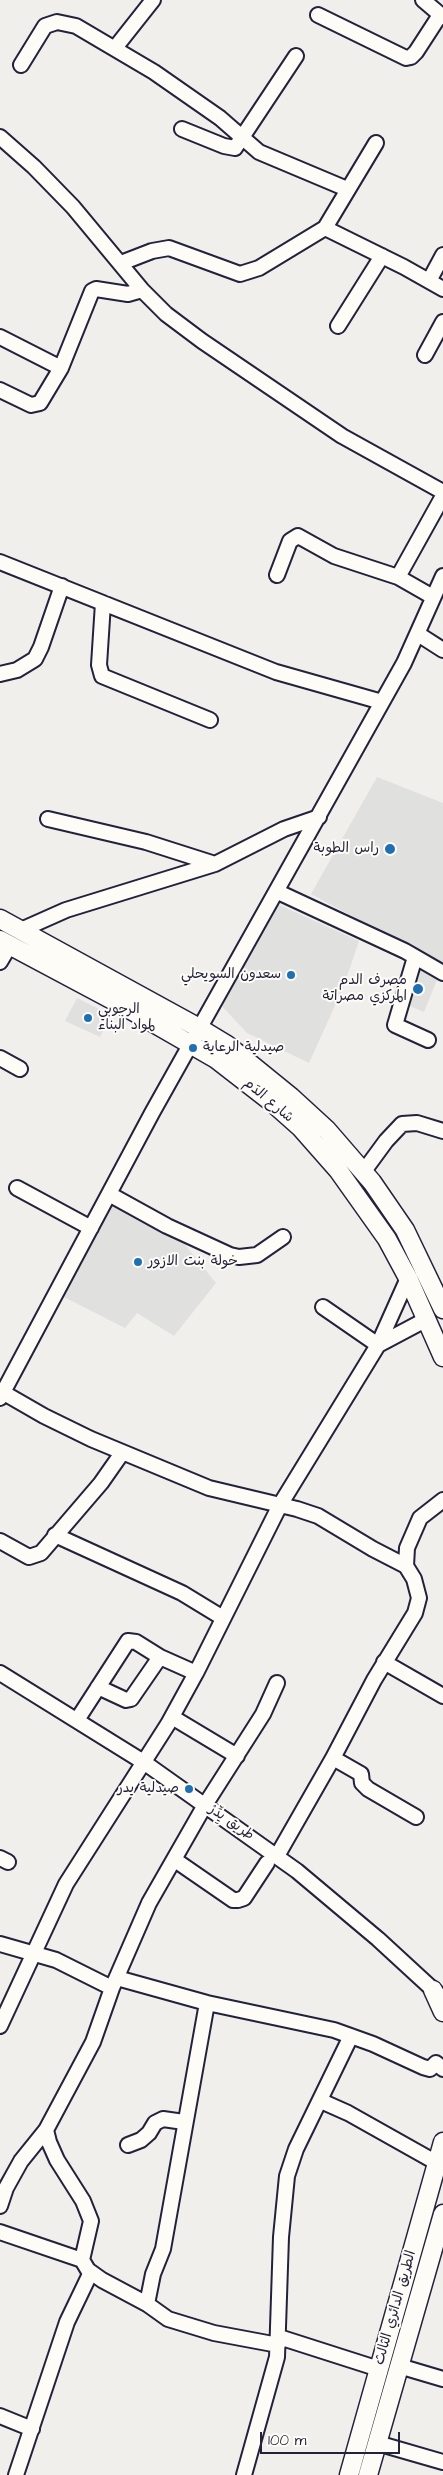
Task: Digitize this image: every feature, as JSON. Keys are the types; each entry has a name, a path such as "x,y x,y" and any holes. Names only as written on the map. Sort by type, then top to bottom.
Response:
{"main road":[{"name":"شارع الدَم","path":"0,919 196,1036 216,1059 274,1104 301,1128 329,1159 363,1203 408,1278 443,1357"},
{"name":"شارع الدَم","path":"5,943 196,1036 227,1046 291,1097 327,1130 364,1171 405,1230 442,1305"},
{"path":"440,1994 443,2012"},
{"name":"الطريق الدائري الثالث","path":"349,2475 443,2142"},
{"name":"الطريق الدائري الثالث","path":"368,2475 443,2214"}],"street":[{"path":"115,48 153,0"},
{"path":"318,15 406,58 412,57 442,16 423,0"},
{"path":"21,65 40,32 50,23 57,22 76,26 115,48 205,108 269,157 347,189"},
{"path":"182,129 232,148 243,137 296,56"},
{"path":"0,137 50,183 121,263 142,290 183,327 342,436 443,492"},
{"path":"121,263 152,251 169,248 240,274 259,268 285,254 325,228 376,143"},
{"path":"325,228 443,289"},
{"path":"429,281 443,255"},
{"path":"338,326 382,256"},
{"path":"0,390 30,405 42,401 61,368 92,291 128,294 142,290"},
{"path":"425,355 443,322"},
{"path":"0,337 61,368"},
{"path":"398,577 443,496"},
{"path":"277,575 290,541 298,536 339,558 398,577 433,598"},
{"path":"0,562 276,672 382,702"},
{"path":"406,1566 352,1538 318,1516 209,1488 122,1453 2,1396 109,1194 382,702 418,634 443,576"},
{"path":"0,674 17,670 35,658 41,647 62,586"},
{"path":"103,602 99,665 102,676 210,720"},
{"path":"418,634 443,650"},
{"path":"21,930 66,910 215,864 284,829 319,817"},
{"path":"48,819 146,842 215,864"},
{"path":"278,892 415,957 443,973"},
{"path":"0,962 5,943"},
{"path":"415,957 395,1025 428,1040"},
{"path":"0,1058 20,1069"},
{"path":"364,1171 395,1130 402,1124 417,1123 443,1131"},
{"path":"17,1188 91,1228"},
{"path":"109,1194 167,1226 230,1255 239,1257 257,1254 282,1236"},
{"path":"0,2026 66,1884 172,1717 196,1674 280,1505 378,1345 408,1278"},
{"path":"324,1307 378,1345"},
{"path":"378,1345 427,1319"},
{"path":"0,1541 33,1557 41,1553 101,1483 122,1453"},
{"path":"175,1860 233,1900 244,1898 272,1860 333,1758 384,1662 409,1625 418,1606 417,1587 406,1566 407,1548 420,1518 443,1500"},
{"path":"55,1535 174,1589 223,1618"},
{"path":"77,1720 128,1641 136,1642 160,1657 196,1674"},
{"path":"98,1687 129,1700 134,1696 160,1657"},
{"path":"384,1662 443,1696"},
{"name":"طريق يِدِّرْ","path":"0,1673 144,1763 204,1805 272,1860 378,1938 440,1994"},
{"path":"0,2206 6,2188 21,2161 46,2130 93,2042 133,1935 148,1903 175,1860 204,1805 263,1714 277,1684"},
{"path":"172,1717 237,1756"},
{"path":"333,1758 361,1774 362,1783 368,1789 416,1817"},
{"path":"0,1944 33,1952 115,1983 306,2023 351,2036 423,2067 430,2069 436,2063 443,2069"},
{"path":"146,2304 153,2274 163,2249 184,2122 207,2003"},
{"path":"244,2475 272,2378 279,2341 281,2237 287,2176 296,2149 351,2036"},
{"path":"321,2101 348,2113 437,2164"},
{"path":"128,2145 141,2140 149,2133 155,2123 163,2119 184,2122"},
{"path":"46,2130 48,2142 83,2201 91,2221 82,2260"},
{"path":"0,2232 82,2260 91,2272 146,2304 158,2314 179,2323 214,2333 279,2341 379,2369"},
{"path":"16,2475 67,2322 81,2289 91,2272"},
{"path":"399,2366 443,2379"},
{"path":"0,2416 32,2429"},
{"path":"377,2443 443,2462"}],"shaded area":[{"name":"راس الطوبة","path":"377,777 443,803 443,965 311,894"},
{"name":"سعدون السويحلي","path":"275,903 359,941 343,988 309,1063 247,1033 218,1002"},
{"name":"مصرف الدم المركزي مصراتة","path":"413,967 438,977 424,1012 398,1001"},
{"name":"الرجوبي لمواد البناء","path":"77,998 111,1015 100,1037 65,1021"},
{"name":"خولة بنت الازور","path":"111,1198 182,1241 216,1283 174,1336 137,1313 125,1328 60,1295"}],"place":[{"name":"راس الطوبة","path":"390,849"},
{"name":"سعدون السويحلي","path":"291,975"},
{"name":"مصرف الدم المركزي مصراتة","path":"418,989"},
{"name":"الرجوبي لمواد البناء","path":"88,1018"},
{"name":"صيدلية الرعاية","path":"193,1048"},
{"name":"خولة بنت الازور","path":"138,1262"},
{"name":"صيدلية يدر","path":"189,1789"}]}
